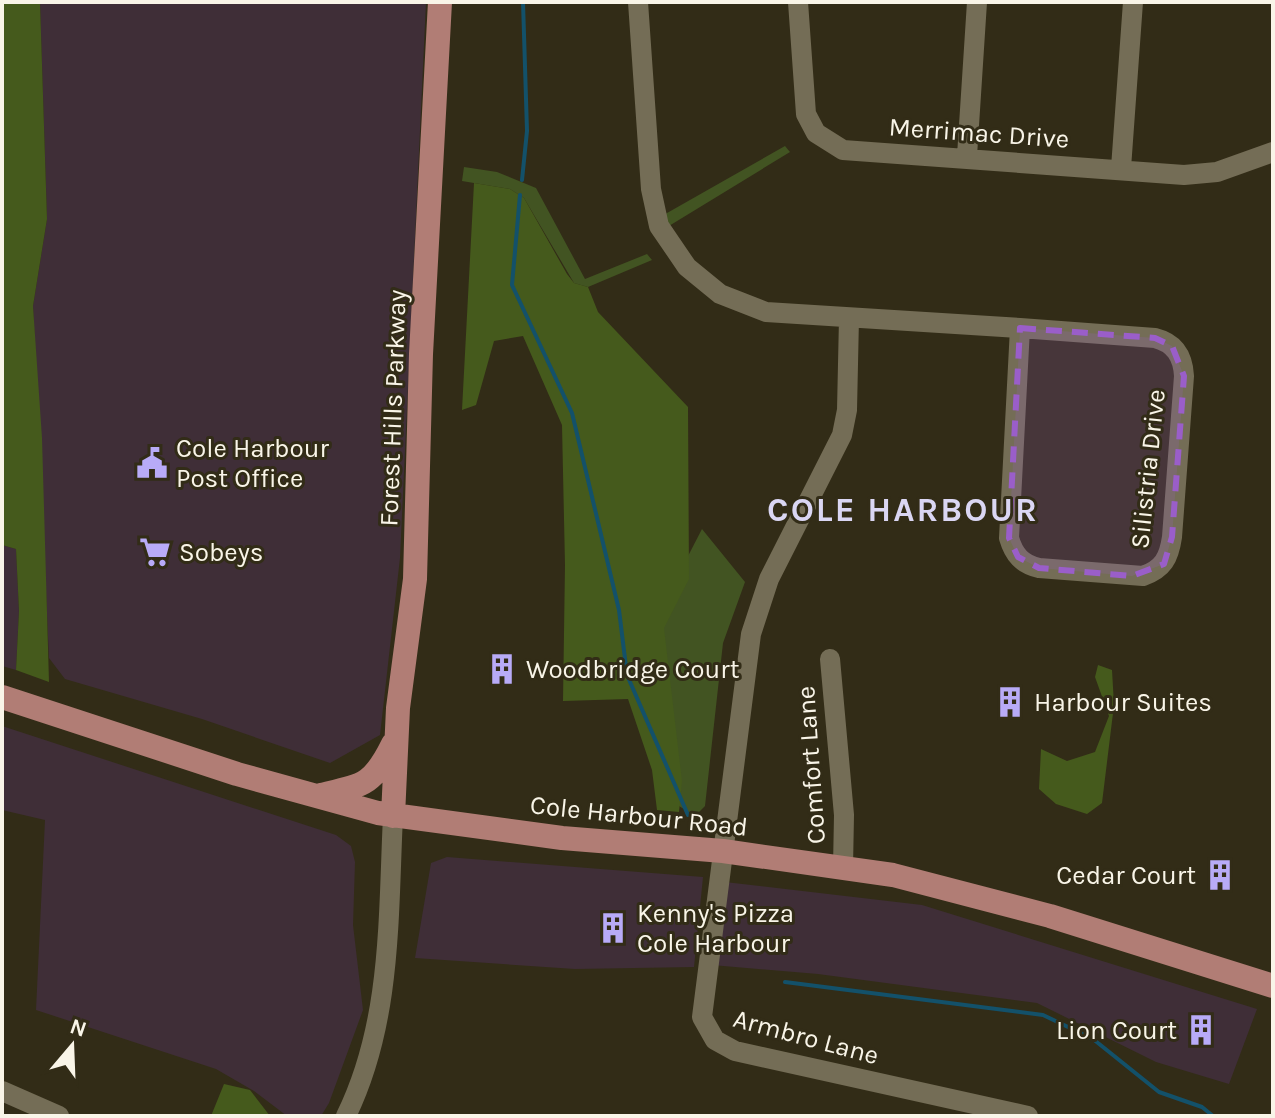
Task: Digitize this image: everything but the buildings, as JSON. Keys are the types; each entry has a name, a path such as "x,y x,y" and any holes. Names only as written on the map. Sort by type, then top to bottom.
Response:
{"main road":[{"name":"Forest Hills Parkway","path":"393,816 396,739 415,579 421,354 440,2"},
{"name":"Cole Harbour Road","path":"2,697 237,774 393,816 562,838 723,851 932,883 1004,902 1273,986"},
{"path":"318,796 362,786 373,779 396,739"}],"street":[{"name":"Silistria Drive","path":"638,2 651,189 659,226 687,267 739,304 766,312 1020,328 1155,338 1167,342 1178,352 1184,376 1172,537 1169,556 1157,570 1143,576 1039,568 1021,560 1012,549 1009,538 1020,328"},
{"name":"Merrimac Drive","path":"798,2 806,108 816,133 843,150 967,156 1184,175 1217,172 1273,152"},
{"path":"967,156 977,2"},
{"path":"1121,168 1133,2"},
{"path":"723,851 751,634 769,579 842,435 847,410 849,318"},
{"name":"Comfort Lane","path":"830,659 843,802 843,867"},
{"path":"346,1116 365,1072 386,981 393,816"},
{"name":"Armbro Lane","path":"723,851 701,1005 703,1023 715,1040 735,1051 1028,1116"},
{"path":"2,1091 59,1116"}],"highlighted area":[{"path":"1020,328 1155,338 1172,346 1184,376 1172,537 1164,564 1132,576 1039,568 1018,557 1009,538"}],"shaded area":[{"path":"40,2 426,2 400,558 380,735 330,763 202,719 65,679 49,658 33,306 47,219"},
{"path":"2,545 16,549 19,611 16,670 2,666"},
{"path":"2,726 336,835 351,846 355,862 353,925 363,1010 329,1103 321,1116 287,1116 254,1091 216,1069 36,1010 45,820 2,810"},
{"path":"447,857 703,877 694,967 575,969 415,958 431,863"},
{"path":"725,882 922,905 1257,1009 1229,1084 1156,1062 1037,1003 818,974 712,965"}],"green space":[{"path":"2,2 40,2 47,219 33,306 42,438 49,682 16,670 19,611 16,549 2,545"},
{"path":"785,146 790,152 664,229 660,217"},
{"path":"464,167 497,172 536,188 585,279 647,254 652,260 588,287 574,283 524,198 510,189 462,181"},
{"path":"474,183 510,189 524,198 574,283 588,287 598,312 688,407 689,579 664,628 682,781 679,812 657,810 652,770 628,699 563,701 565,565 562,425 523,336 494,341 476,405 462,410"},
{"path":"702,529 745,582 723,643 705,806 695,816 679,806 627,674"},
{"path":"1098,665 1112,670 1114,705 1102,803 1087,814 1056,804 1039,789 1041,749 1067,761 1095,752 1109,716 1095,677"},
{"path":"224,1084 250,1090 270,1116 211,1116"}],"waterway":[{"path":"522,180 527,131 523,2"},
{"path":"520,195 512,285 572,413 619,610 627,675 688,815"},
{"path":"785,982 1043,1015 1093,1039 1159,1092 1202,1107 1213,1116"}],"place":[{"name":"Cole Harbour Post Office","path":"152,463"},
{"name":"Sobeys","path":"155,552"},
{"name":"Woodbridge Court","path":"502,669"},
{"name":"Harbour Suites","path":"1010,702"},
{"name":"Cedar Court","path":"1220,875"},
{"name":"Kenny's Pizza Cole Harbour","path":"613,928"},
{"name":"Lion Court","path":"1201,1030"}],"district":[{"name":"COLE HARBOUR","path":"903,510"}]}
